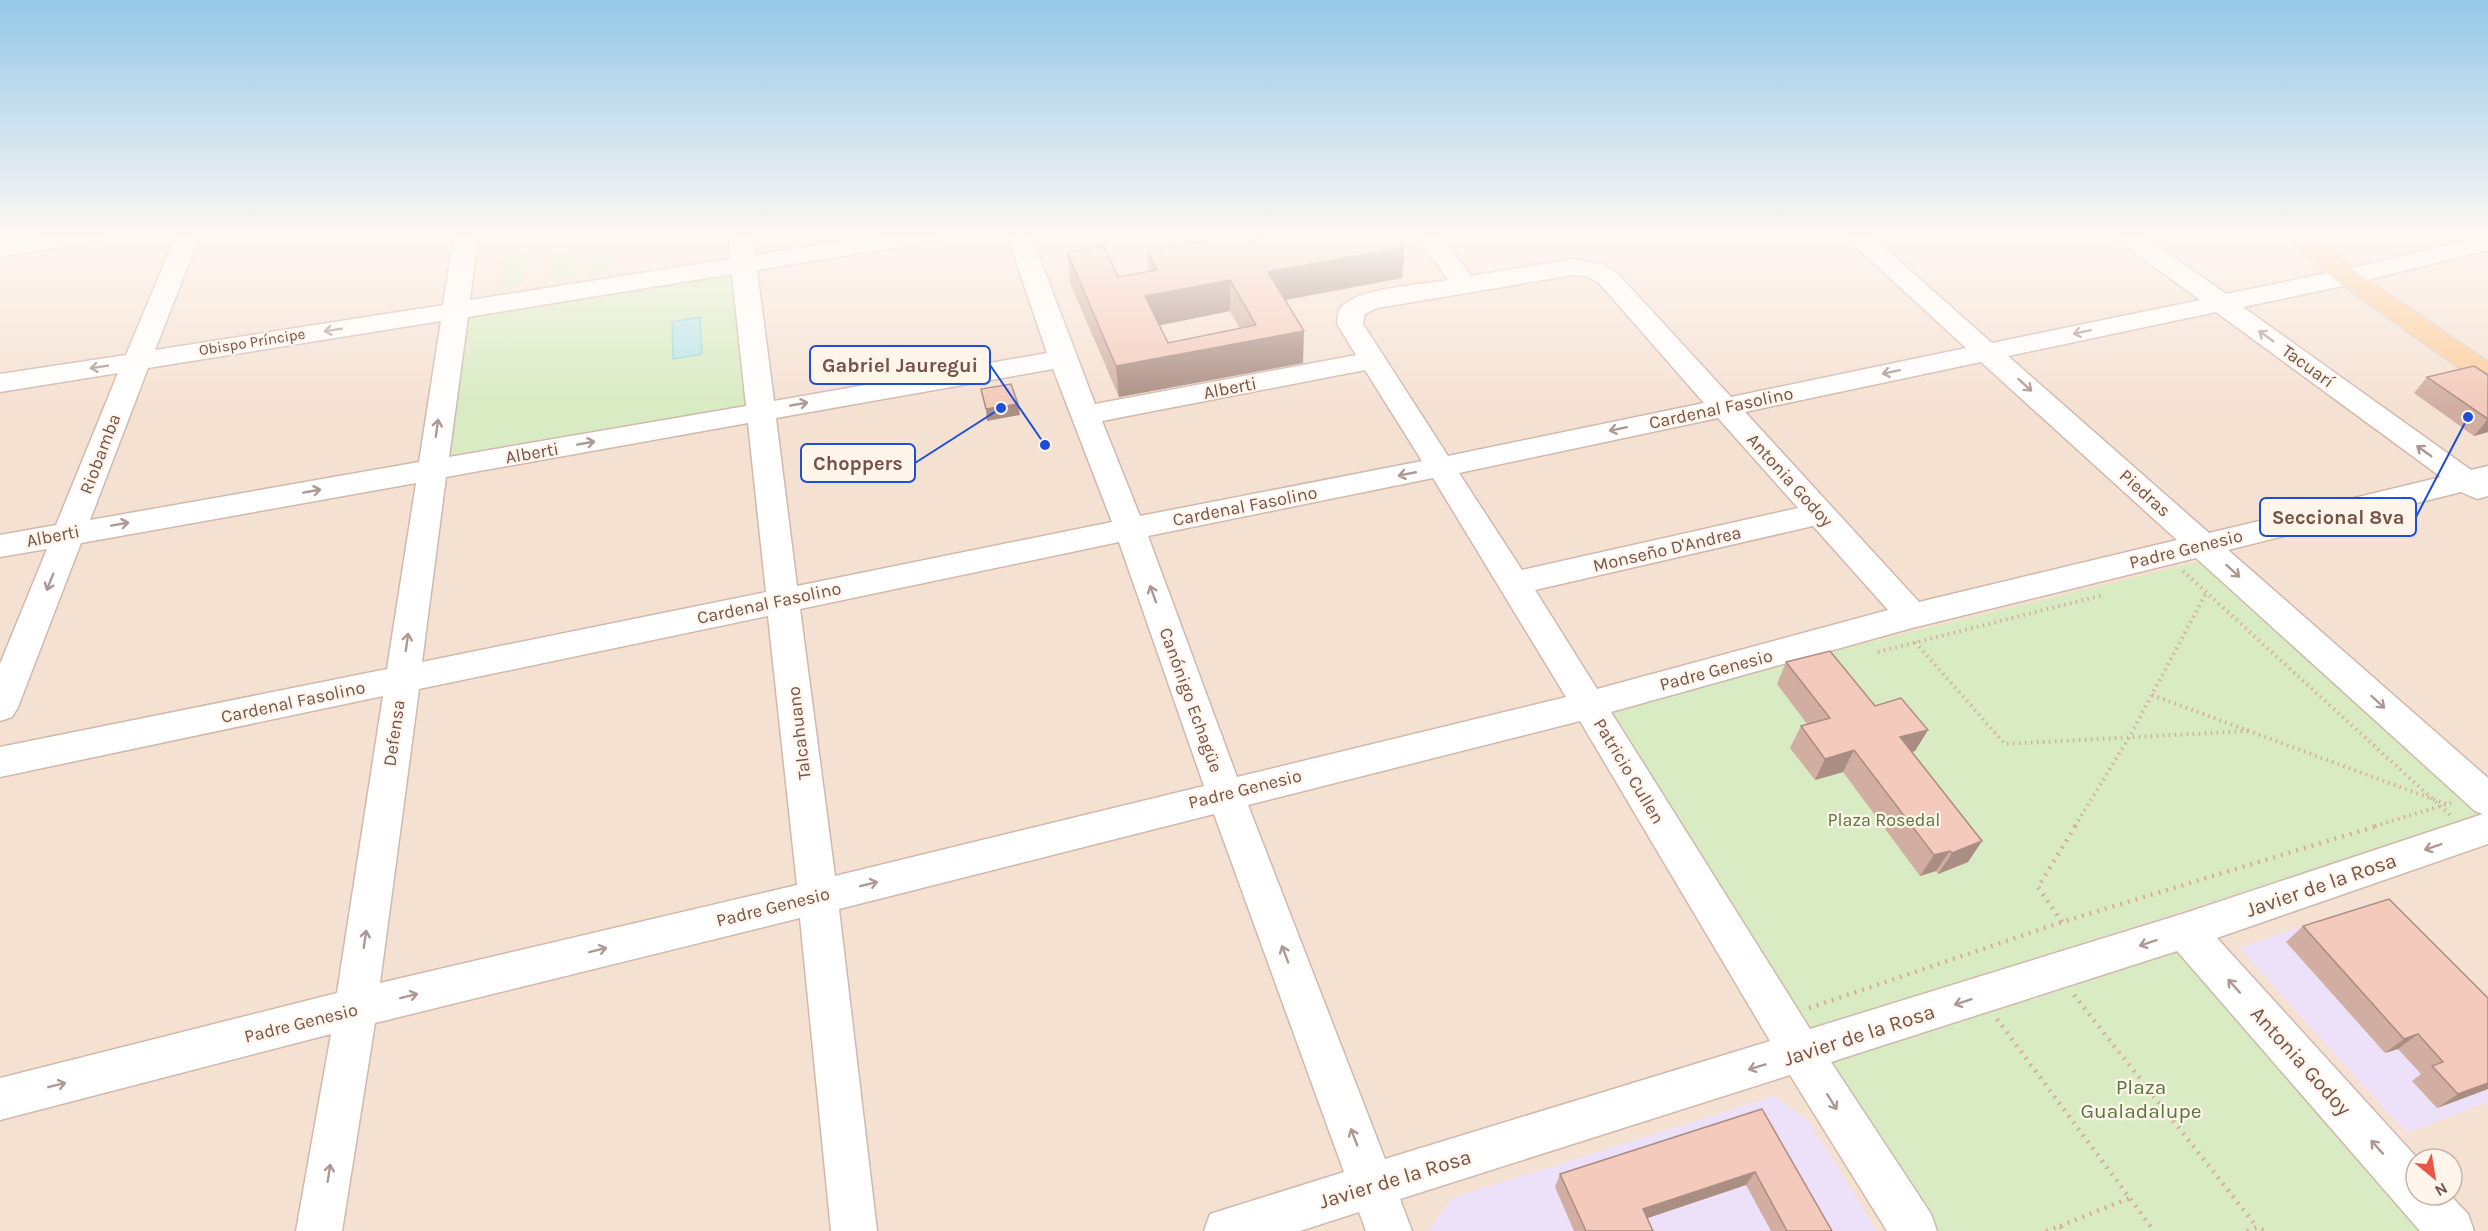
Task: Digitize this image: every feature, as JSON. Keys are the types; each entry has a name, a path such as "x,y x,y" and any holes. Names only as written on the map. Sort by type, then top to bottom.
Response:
{"main road":[{"path":"2369,292 2488,375"}],"street":[{"name":"Riobamba","path":"0,707 164,292"},
{"name":"Defensa","path":"319,1231 356,1008 457,292"},
{"name":"Obispo Príncipe","path":"0,383 454,310 538,292"},
{"name":"Talcahuano","path":"747,292 818,897 854,1231"},
{"name":"Canónigo Echagüe","path":"1039,292 1130,529 1225,794 1389,1231"},
{"name":"Patricio Cullen","path":"1420,292 1370,301 1352,310 1350,324 1514,583 1801,1053 1914,1231"},
{"name":"Antonia Godoy","path":"1621,292 1820,514 1914,629"},
{"name":"Piedras","path":"1921,292 1988,352 2194,564 2472,811"},
{"name":"Tacuarí","path":"2206,292 2480,485"},
{"name":"Cardenal Fasolino","path":"0,762 1440,467 2272,292"},
{"name":"Alberti","path":"0,546 1063,359"},
{"name":"Alberti","path":"1086,415 1374,360"},
{"name":"Padre Genesio","path":"0,1099 356,1008 818,897 1588,705 2194,564 2480,485"},
{"name":"Monseño D'Andrea","path":"1514,583 1820,514"},
{"name":"Javier de la Rosa","path":"1227,1231 2185,931 2472,811"},
{"name":"Antonia Godoy","path":"2185,931 2404,1177"},
{"path":"2430,1207 2451,1231"}],"path":[{"path":"2062,922 2038,887 2130,736 2215,574 2194,564"},
{"path":"2194,564 2206,592 2440,806 2472,811"},
{"path":"1869,654 1914,629 2107,594"},
{"path":"1914,629 2005,744 2250,731"},
{"path":"2152,695 2434,800 2472,811"},
{"path":"1808,1009 2062,922 2440,806 2472,811"},
{"path":"2056,972 2257,1227 2265,1231"},
{"path":"1980,996 2154,1231"},
{"path":"2046,1231 2062,1229 2130,1198"},
{"path":"2247,1231 2257,1227"}],"shaded area":[{"path":"0,292 2488,292 2488,1231 0,1231"},
{"path":"2368,904 2488,1025 2488,1102 2406,1133 2239,948"},
{"path":"1774,1096 1808,1120 1877,1231 1428,1231 1452,1198"}],"green space":[{"path":"613,292 734,292 746,406 449,458 467,315"},
{"name":"Plaza Rosedal","path":"2201,561 2481,816 1807,1031 1607,711 1858,645"},
{"name":"Plaza Gualadalupe","path":"2183,947 2404,1199 2404,1207 2411,1207 2432,1231 1934,1231 1824,1062"}],"water":[{"path":"700,317 702,354 673,359 672,322"}],"building":[{"path":"1084,292 1164,292 1145,296 1168,343 1256,325 1237,292 1280,292 1304,331 1116,366"},
{"path":"2474,366 2488,375 2488,419 2427,377"},
{"path":"1011,384 1018,404 986,409 981,389"},
{"path":"1830,651 1875,706 1901,698 1928,730 1900,737 1982,841 1952,853 1950,851 1934,855 1854,750 1825,759 1801,726 1830,718 1786,662"},
{"path":"2389,899 2488,998 2488,1083 2458,1094 2432,1066 2443,1062 2418,1034 2404,1039 2303,926"},
{"path":"1762,1109 1832,1231 1787,1231 1755,1172 1643,1209 1653,1231 1586,1231 1560,1174"}],"place":[{"name":"Choppers","path":"1001,408"},
{"name":"Seccional 8va","path":"2468,417"},
{"name":"Gabriel Jauregui","path":"1045,445"}]}
